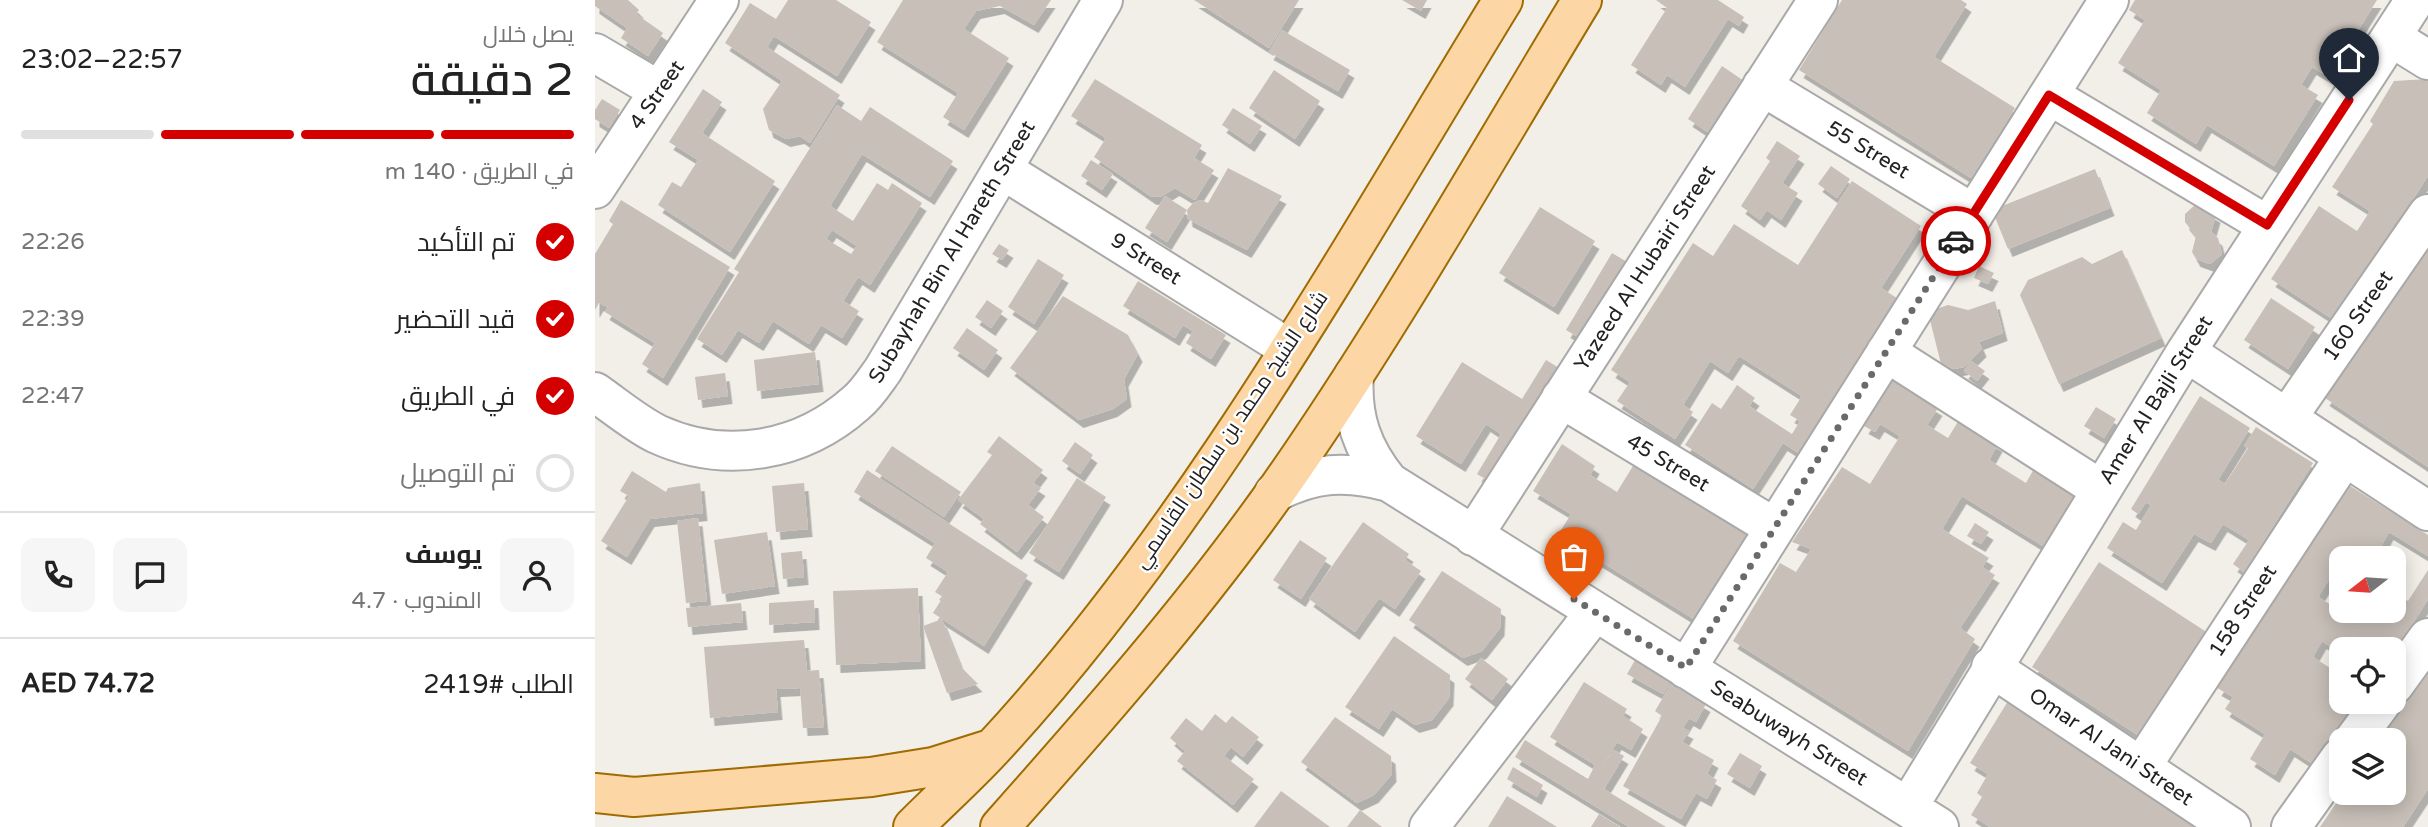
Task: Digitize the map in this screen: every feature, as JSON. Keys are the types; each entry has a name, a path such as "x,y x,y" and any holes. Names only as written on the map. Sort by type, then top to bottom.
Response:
{"main road":[{"name":"شارع الشيخ محمد بن سلطان القاسمي","path":"913,827 992,748 1072,655 1147,557 1218,457 1288,348 1503,0"},
{"path":"1000,827 1022,812 1144,663 1274,493 1354,375 1582,0"},
{"path":"595,793 634,797 871,777 933,767 992,748"},
{"path":"595,807 621,827"}],"street":[{"name":"4 Street","path":"595,190 719,0"},
{"name":"Subayhah Bin Al Hareth Street","path":"595,392 655,433 712,451 752,451 791,443 827,426 859,401 883,370 1103,0"},
{"name":"Yazeed Al Hubairi Street","path":"1473,536 1818,0"},
{"path":"1686,668 2109,0"},
{"name":"Amer Al Bajli Street","path":"1924,817 1991,667 2186,352 2416,0"},
{"path":"2391,37 2428,60"},
{"path":"595,53 658,90"},
{"name":"55 Street","path":"1762,86 1973,214"},
{"path":"2049,95 2267,225"},
{"name":"9 Street","path":"1003,170 1288,348"},
{"name":"160 Street","path":"2287,418 2428,215"},
{"path":"1886,352 2100,489"},
{"path":"2186,352 2428,511"},
{"name":"Seabuwayh Street","path":"1354,375 1352,398 1355,421 1368,454 1389,482"},
{"name":"45 Street","path":"1561,398 1775,528"},
{"name":"158 Street","path":"2141,767 2345,456"},
{"name":"Seabuwayh Street","path":"1274,493 1295,482 1330,474 1366,475 1389,482 1924,817"},
{"path":"1429,827 1595,612"},
{"path":"2406,668 2428,638"},
{"name":"Omar Al Jani Street","path":"1991,667 2231,827"},
{"path":"2291,827 2329,774"}],"building":[{"path":"595,0 628,0 639,10 636,14 663,33 648,56 621,38 627,28 595,6"},
{"path":"788,0 836,0 871,22 837,76 774,36 767,47 840,95 810,143 800,136 786,139 769,130 763,109 782,81 725,43 750,3 776,19"},
{"path":"903,0 1051,0 1034,25 1000,6 976,11 964,29 1009,58 964,130 943,117 958,93 877,42"},
{"path":"1194,0 1299,0 1269,48"},
{"path":"1402,0 1427,0 1421,11"},
{"path":"1656,0 1718,0 1744,17 1739,26 1728,19 1685,87 1667,75 1661,85 1631,65 1667,8"},
{"path":"1842,0 1961,0 1967,4 1934,57 2015,108 1971,178 1799,70"},
{"path":"2135,0 2377,0 2329,77 2312,67 2301,85 2318,95 2274,166 2207,125 2196,144 2147,113 2161,90 2118,63 2145,20 2129,10"},
{"path":"1282,30 1350,70 1338,91 1269,52"},
{"path":"1722,66 1747,83 1714,136 1688,119"},
{"path":"1274,70 1320,101 1295,139 1249,108"},
{"path":"1095,79 1202,145 1194,158 1214,170 1195,200 1175,188 1162,196 1152,197 1094,157 1106,138 1071,116"},
{"path":"2428,79 2428,176 2334,320 2271,279 2319,206 2357,231 2370,211 2332,187 2373,124 2370,121 2394,81"},
{"path":"703,89 722,102 702,133 775,181 730,252 658,205 672,182 681,187 698,160 669,142"},
{"path":"602,99 620,110 609,128 595,119 595,110"},
{"path":"837,105 861,121 870,107 953,161 930,197 862,154 830,206 853,221 877,183 888,190 892,183 922,203 870,285 858,277 843,301 859,311 842,338 821,325 809,344 773,321 759,343 738,330 722,355 697,339 739,272 734,269","holes":["832,230 857,246 851,254 826,239"]},
{"path":"1233,108 1262,126 1250,144 1222,125"},
{"path":"1777,141 1800,156 1782,183 1798,193 1781,220 1767,210 1760,220 1741,206 1770,161 1766,158"},
{"path":"1091,160 1113,174 1102,190 1081,176"},
{"path":"1831,166 1850,179 1837,198 1818,184"},
{"path":"1228,168 1282,196 1247,250 1188,219 1187,210 1193,203 1201,200 1208,203"},
{"path":"2095,169 2110,208 2008,249 1992,210"},
{"path":"1852,181 1921,226 1881,288 1900,300 1800,454 1783,443 1753,489 1685,445 1712,403 1721,409 1737,385 1755,398 1749,406 1792,434 1800,421 1790,415 1802,396 1739,356 1728,373 1710,361 1683,405 1693,412 1675,439 1617,401 1630,382 1611,370 1693,243 1713,256 1734,224 1798,265"},
{"path":"1165,196 1187,210 1167,242 1145,228"},
{"path":"621,200 730,267 663,378 642,364 655,343 605,312 608,307 599,303 595,310 595,254 613,224 609,221"},
{"path":"2197,203 2216,215 2211,232 2218,238 2222,254 2210,264 2196,259 2192,252 2196,236 2185,222 2185,214"},
{"path":"1540,207 1595,241 1554,307 1499,273"},
{"path":"2428,241 2428,467 2325,398"},
{"path":"999,244 1009,250 1002,260 992,254"},
{"path":"2122,250 2161,338 2059,384 2020,295 2028,280 2082,257 2092,264"},
{"path":"1612,253 1632,265 1586,342 1566,330"},
{"path":"1038,259 1064,275 1034,324 1008,307"},
{"path":"1979,266 1994,273 1988,284 1974,278"},
{"path":"1138,281 1226,335 1211,359 1186,343 1193,331 1183,325 1175,338 1123,306"},
{"path":"1063,296 1128,335 1138,354 1124,379 1127,399 1113,409 1079,420 1010,368"},
{"path":"2271,298 2315,327 2288,369 2244,340"},
{"path":"987,300 1003,311 991,328 975,317"},
{"path":"1995,301 2003,333 1979,342 1982,349 1964,367 1954,369 1941,364 1928,312 1948,305 1968,310"},
{"path":"967,328 998,350 984,370 953,348"},
{"path":"815,352 819,384 757,391 754,360"},
{"path":"1546,360 1564,371 1495,485 1477,474 1501,434 1486,424 1461,464 1416,436 1462,362 1522,399"},
{"path":"1971,361 1985,371 1977,381 1964,371"},
{"path":"725,373 728,396 698,400 695,377"},
{"path":"1892,380 1938,408 1927,425 1948,438 1959,420 1998,444 1989,460 2026,483 2035,467 2076,493 2043,546 1962,496 1942,529 1989,558 1982,567 1995,575 1960,628 1975,639 1908,751 1733,641 1780,563 1796,572 1811,549 1792,542 1842,467 1870,484 1900,436 1880,424 1875,432 1864,426"},
{"path":"2200,396 2250,428 2218,480 2225,484 2248,448 2244,446 2256,427 2313,463 2244,572 2233,564 2249,540 2223,524 2211,543 2194,534 2162,583 2107,548 2123,522 2136,530 2151,505 2146,502 2138,514 2131,509"},
{"path":"2096,407 2116,419 2104,438 2084,426"},
{"path":"999,436 1043,470 1033,483 1041,488 1028,505 1044,517 1017,552 980,524 984,519 958,500 992,455 987,452"},
{"path":"1075,442 1093,455 1080,474 1062,461"},
{"path":"1562,444 1595,466 1590,475 1617,492 1636,461 1751,532 1697,621 1558,535 1571,514 1533,491"},
{"path":"892,446 961,492 944,517 875,471"},
{"path":"867,470 1028,575 984,646 933,613 943,597 935,592 948,572 926,558 935,543 854,492"},
{"path":"632,471 666,492 668,488 700,483 703,513 650,519 627,557 601,541 629,496 620,491"},
{"path":"1077,478 1106,497 1059,572 1029,553"},
{"path":"2344,482 2428,535 2428,556 2389,532 2381,546 2329,546 2329,580 2318,597 2329,604 2329,623 2406,623 2406,600 2408,601 2428,570 2428,599 2405,637 2329,637 2329,645 2322,641 2313,657 2329,667 2329,714 2352,714 2343,728 2329,728 2329,752 2319,768 2290,749 2275,775 2250,759 2265,734 2225,709 2233,697 2217,688"},
{"path":"804,483 808,529 776,532 772,486"},
{"path":"698,518 707,601 686,603 677,521"},
{"path":"1363,522 1409,554 1405,560 1421,571 1395,609 1379,598 1355,632 1309,599"},
{"path":"1975,523 1989,532 1981,544 1967,536"},
{"path":"767,532 775,586 722,594 714,540"},
{"path":"1300,540 1327,558 1301,599 1273,580"},
{"path":"802,551 804,577 783,579 781,553"},
{"path":"2099,562 2208,633 2141,737 2032,667"},
{"path":"1442,571 1501,609 1500,628 1482,651 1463,658 1409,620"},
{"path":"918,588 921,661 836,665 833,591"},
{"path":"814,600 815,622 769,625 769,603"},
{"path":"741,603 743,622 688,627 686,608"},
{"path":"942,619 961,667 978,684 947,693 923,626"},
{"path":"1394,636 1450,675 1449,698 1432,720 1415,725 1392,709 1379,729 1345,707"},
{"path":"804,640 807,671 819,670 824,727 803,728 800,688 776,689 778,712 710,718 704,647"},
{"path":"1638,655 1674,676 1663,694 1627,674"},
{"path":"1481,658 1508,679 1492,700 1465,679"},
{"path":"2428,661 2428,789 2403,827 2320,827 2335,805 2406,805 2406,728 2385,728 2394,714 2406,714 2406,695"},
{"path":"1584,682 1627,709 1623,716 1643,729 1631,750 1617,742 1601,769 1614,750 1624,756 1604,789 1666,827 1629,827 1515,757 1525,740 1588,779 1595,765 1550,737"},
{"path":"1671,684 1706,704 1696,722 1689,718 1683,728 1689,731 1682,742 1714,760 1707,774 1717,780 1707,799 1696,793 1681,819 1623,786 1662,716 1655,711"},
{"path":"2008,701 2208,827 1990,827 1971,815 1982,797 1977,793 1988,774 1970,763"},
{"path":"1215,714 1226,723 1232,716 1259,737 1243,757 1231,747 1224,756 1254,779 1233,805 1177,761 1185,751 1170,738 1186,718 1202,731"},
{"path":"1335,717 1391,756 1392,774 1374,795 1357,803 1301,762"},
{"path":"1740,753 1762,766 1750,788 1727,774"},
{"path":"1513,767 1543,785 1537,797 1507,779"},
{"path":"1281,791 1330,827 1254,827"},
{"path":"1507,796 1557,827 1488,827"},
{"path":"1360,810 1382,827 1347,827"},
{"path":"1599,814 1620,827 1591,827"}],"way so far":[{"path":"1574,599 1686,668 1956,241"}],"route":[{"path":"1956,241 2049,95 2267,225 2349,100"}]}
